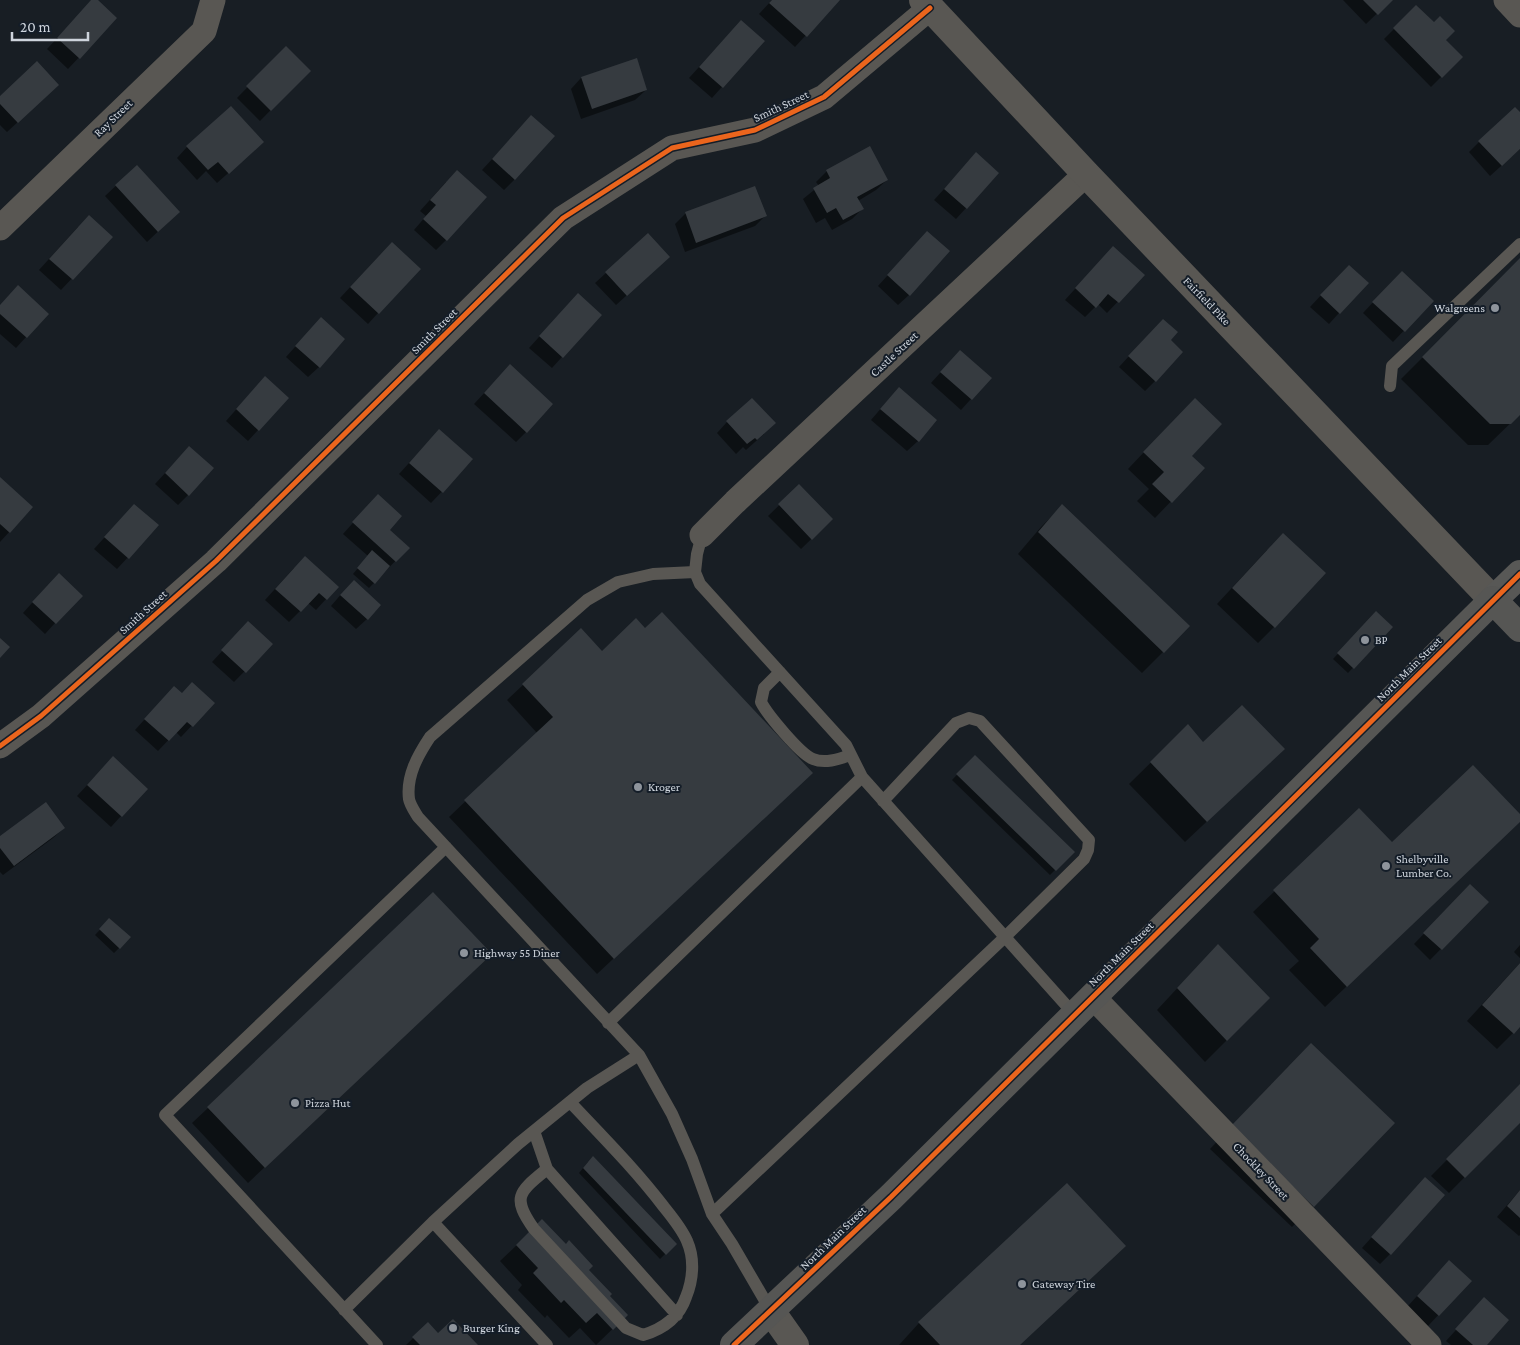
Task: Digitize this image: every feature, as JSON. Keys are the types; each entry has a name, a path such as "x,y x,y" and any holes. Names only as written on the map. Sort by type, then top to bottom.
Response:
{"highway":[{"path":"1493,600 1520,628"},
{"name":"North Main Street","path":"734,1345 891,1197 1493,600"}],"main road":[{"name":"North Main Street","path":"1493,600 1520,574"}],"street":[{"name":"Ray Street","path":"0,228 204,30 213,0"},
{"path":"1506,0 1520,15"},
{"name":"Fairfield Pike","path":"926,4 1493,600"},
{"name":"Smith Street","path":"0,746 41,716 216,561 563,218 672,148 755,130 824,97 926,4"},
{"name":"Castle Street","path":"702,535 1086,174"},
{"name":"Chockley Street","path":"1083,1005 1429,1345"},
{"path":"771,1311 796,1345"}],"lane":[{"path":"1390,386 1392,366 1520,244"},
{"path":"702,535 695,572 700,584 846,745 862,777 1005,937 1083,1005"},
{"path":"695,572 653,574 618,582 588,600 430,736 415,760 410,782 409,800 418,817 639,1055 672,1114 692,1159 712,1214 771,1311"},
{"path":"780,672 764,688 761,702 767,713 812,759 829,761 851,755"},
{"path":"712,1214 1005,937 1084,858 1088,850 1089,840 980,721 969,718 956,723 883,801"},
{"path":"608,1023 862,777"},
{"path":"377,1345 166,1115 446,847"},
{"path":"344,1310 433,1222 518,1144 587,1088 639,1055"},
{"path":"546,1169 523,1188 520,1200 523,1214 534,1229 626,1328 642,1335 658,1330 677,1315 689,1289 693,1267 687,1241 669,1213 646,1184 570,1102"},
{"path":"534,1131 546,1169 677,1315"},
{"path":"433,1222 547,1345"}],"building":[{"path":"91,0 98,0 117,18 80,59 57,38"},
{"path":"772,0 840,0 807,37 769,3"},
{"path":"1363,0 1393,0 1378,15"},
{"path":"1416,5 1434,22 1440,16 1455,31 1446,40 1463,57 1442,78 1393,28"},
{"path":"741,20 765,41 723,88 699,67"},
{"path":"286,46 311,71 271,111 246,86"},
{"path":"637,58 647,90 592,109 581,77"},
{"path":"37,61 59,85 18,123 0,104 0,96"},
{"path":"231,106 264,142 229,174 218,162 208,170 186,146"},
{"path":"1515,107 1520,112 1520,149 1502,166 1478,141"},
{"path":"531,115 555,136 515,180 492,159"},
{"path":"870,146 888,180 857,197 864,209 843,220 836,208 827,213 813,188 830,178 826,170"},
{"path":"976,152 999,173 967,209 944,189"},
{"path":"137,165 180,212 158,232 115,185"},
{"path":"457,170 487,197 447,241 423,219 436,205 430,200"},
{"path":"755,186 767,216 696,243 685,212"},
{"path":"89,215 113,237 73,280 49,259"},
{"path":"927,231 950,251 910,296 887,275"},
{"path":"648,233 670,257 627,296 605,272"},
{"path":"392,242 421,269 379,314 350,287"},
{"path":"1113,246 1145,275 1119,303 1108,294 1096,308 1075,288"},
{"name":"Walgreens","path":"1520,258 1520,415 1511,424 1490,424 1422,357"},
{"path":"1349,265 1369,283 1340,314 1320,295"},
{"path":"1402,271 1434,301 1405,332 1372,302"},
{"path":"18,285 49,314 27,338 0,314 0,305"},
{"path":"578,293 602,315 563,358 539,336"},
{"path":"321,317 345,339 320,368 295,346"},
{"path":"1163,319 1178,332 1171,340 1183,352 1156,382 1128,356"},
{"path":"960,350 992,378 972,400 940,372"},
{"path":"510,364 553,404 527,433 484,393"},
{"path":"265,376 289,398 259,431 236,409"},
{"path":"899,387 937,420 919,442 880,409"},
{"path":"752,398 776,423 757,440 755,438 747,444 726,421"},
{"path":"1195,398 1222,424 1192,456 1205,468 1172,503 1152,484 1164,472 1143,452"},
{"path":"439,429 473,459 443,493 409,463"},
{"path":"189,446 214,468 189,496 165,473"},
{"path":"0,477 33,507 10,533 0,524"},
{"path":"799,484 833,519 812,540 778,504"},
{"path":"378,494 402,516 390,530 410,548 396,562 352,522"},
{"path":"134,504 159,525 129,559 104,537"},
{"path":"1062,504 1190,626 1164,653 1038,532"},
{"path":"1283,533 1326,573 1275,628 1232,588"},
{"path":"372,550 390,566 375,584 357,568"},
{"path":"305,556 339,587 327,600 319,593 301,612 275,589"},
{"path":"59,573 83,596 56,624 32,602"},
{"path":"354,580 381,605 368,620 340,595"},
{"name":"BP","path":"1376,611 1393,627 1354,669 1337,653"},
{"name":"Kroger","path":"662,612 813,773 614,959 464,800 553,717 522,684 581,628 602,651 636,618 645,628"},
{"path":"248,621 273,644 246,673 221,650"},
{"path":"0,638 10,647 0,658"},
{"path":"192,682 215,703 193,727 187,722 169,741 144,719 174,686 182,693"},
{"path":"1242,705 1285,749 1207,822 1150,762 1188,724 1203,742"},
{"path":"975,755 1075,852 1056,871 956,774"},
{"path":"113,756 148,789 122,817 87,785"},
{"name":"Shelbyville Lumber Co.","path":"1473,765 1520,814 1520,822 1347,987 1310,948 1319,939 1273,890 1359,808 1392,842"},
{"path":"46,802 65,828 14,866 0,848 0,836"},
{"path":"1470,884 1489,902 1442,950 1423,933"},
{"path":"433,892 492,954 265,1168 207,1107"},
{"path":"109,918 131,937 120,949 99,929"},
{"path":"1218,944 1270,998 1227,1041 1177,988"},
{"path":"1520,963 1520,1027 1514,1034 1482,1005"},
{"path":"1311,1043 1395,1123 1314,1207 1230,1127"},
{"path":"1520,1084 1520,1123 1465,1178 1446,1159"},
{"path":"593,1156 677,1244 666,1255 583,1168"},
{"path":"1425,1177 1445,1195 1391,1255 1371,1237"},
{"name":"Gateway Tire","path":"1067,1183 1126,1246 1020,1345 940,1345 918,1322"},
{"path":"1520,1190 1520,1218 1507,1206"},
{"path":"542,1219 566,1244 569,1240 593,1266 589,1270 612,1294 610,1296 628,1315 613,1330 597,1313 586,1323 564,1300 561,1303 533,1273 538,1268 516,1245"},
{"path":"1449,1260 1472,1281 1439,1316 1417,1296"},
{"path":"1484,1297 1509,1320 1487,1345 1473,1345 1455,1329"},
{"name":"Burger King","path":"453,1319 478,1345 420,1345 412,1337 428,1322 438,1333"}],"cycle path":[{"path":"0,746 41,716 216,561 563,218 672,148 755,130 824,97 930,8"},
{"path":"734,1345 891,1197 1520,574"}],"place":[{"name":"Walgreens","path":"1495,308"},
{"name":"BP","path":"1365,640"},
{"name":"Kroger","path":"638,787"},
{"name":"Shelbyville Lumber Co.","path":"1386,866"},
{"name":"Highway 55 Diner","path":"464,953"},
{"name":"Pizza Hut","path":"295,1103"},
{"name":"Gateway Tire","path":"1022,1284"},
{"name":"Burger King","path":"453,1328"}]}
